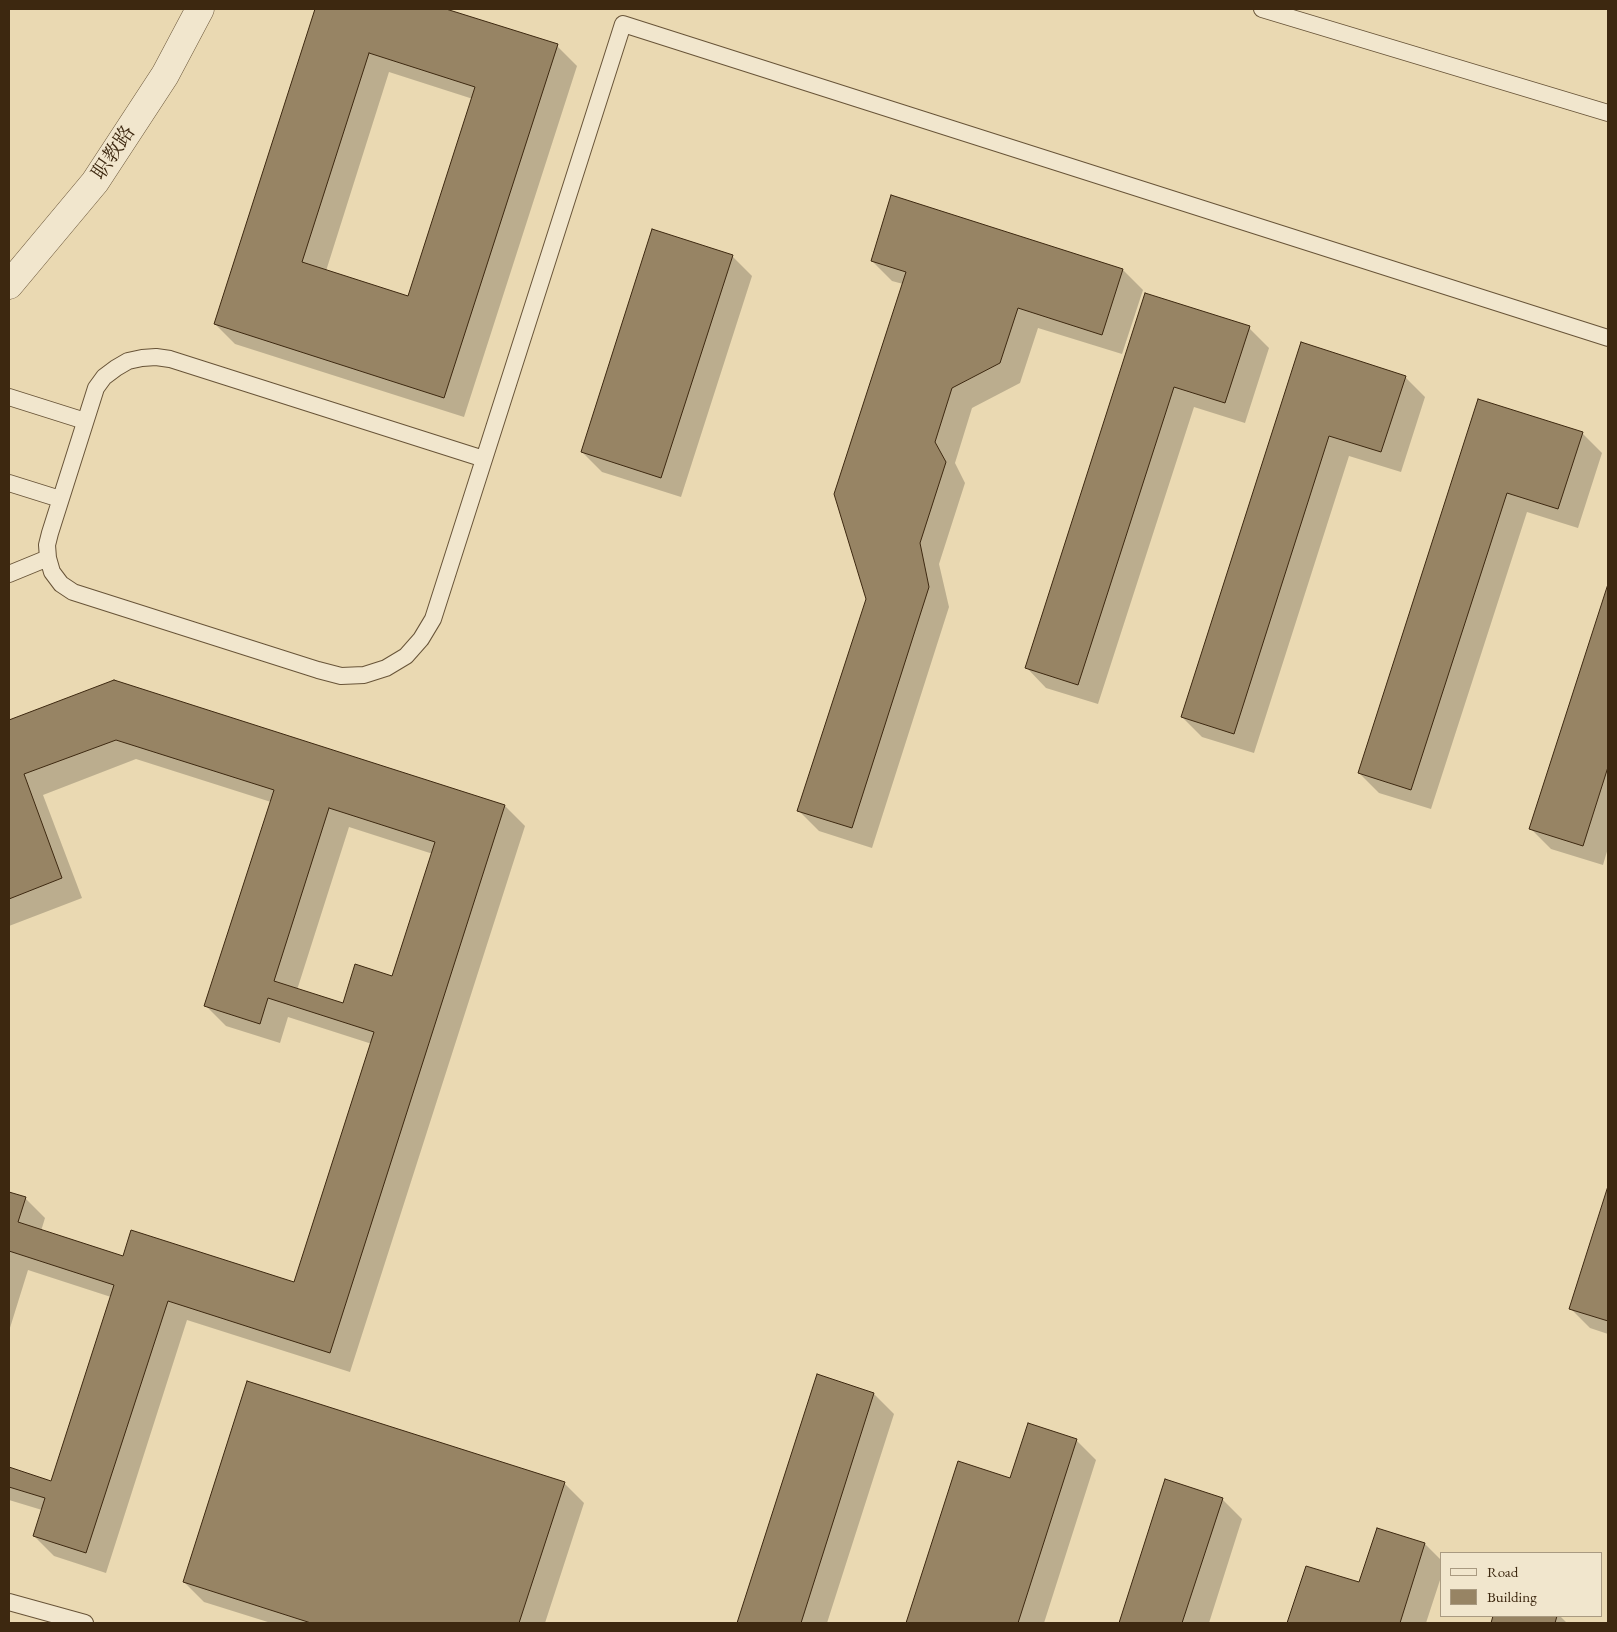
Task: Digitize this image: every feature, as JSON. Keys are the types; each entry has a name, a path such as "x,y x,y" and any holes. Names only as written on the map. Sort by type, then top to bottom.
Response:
{"street":[{"name":"职教路","path":"9,285 95,182 165,75 200,9"}],"lane":[{"path":"1262,9 1608,114"},
{"path":"484,459 170,359 156,357 128,361 104,377 96,388 47,545 48,558 52,572 61,584 73,592 318,670 341,676 364,675 386,668 406,656 421,639 432,619 484,459 623,24 1608,338"},
{"path":"9,397 85,421"},
{"path":"9,483 60,499"},
{"path":"9,574 48,558"},
{"path":"9,1602 85,1623"}],"building":[{"path":"315,9 446,9 558,44 444,398 214,324","holes":["369,53 475,87 408,296 302,262"]},
{"path":"891,195 1123,269 1102,335 1018,308 1000,363 952,388 935,442 946,462 920,543 929,587 852,828 797,811 866,599 834,494 906,272 871,261"},
{"path":"652,229 733,255 661,478 581,452"},
{"path":"1145,293 1250,326 1225,403 1174,387 1078,685 1025,668"},
{"path":"1301,342 1406,376 1381,452 1329,436 1234,734 1181,717"},
{"path":"1478,399 1583,432 1558,509 1507,493 1411,790 1358,773"},
{"path":"1608,584 1608,767 1583,846 1529,829"},
{"path":"114,680 505,805 330,1353 168,1301 86,1553 33,1536 45,1498 9,1487 9,1467 51,1481 114,1285 9,1251 9,1192 26,1197 18,1222 123,1256 131,1230 294,1282 374,1032 268,998 260,1024 204,1006 274,790 116,740 24,774 62,878 9,899 9,720","holes":["329,808 435,842 392,976 355,964 343,1003 274,981"]},
{"path":"1608,1186 1608,1321 1569,1309"},
{"path":"817,1374 874,1393 801,1623 737,1623"},
{"path":"247,1381 565,1482 519,1623 311,1623 183,1582"},
{"path":"1028,1423 1077,1439 1018,1623 906,1623 958,1461 1010,1478"},
{"path":"1165,1479 1223,1498 1182,1623 1119,1623"},
{"path":"1377,1528 1425,1543 1400,1623 1287,1623 1306,1566 1359,1582"},
{"path":"1493,1617 1557,1617 1555,1623 1491,1623"}]}
